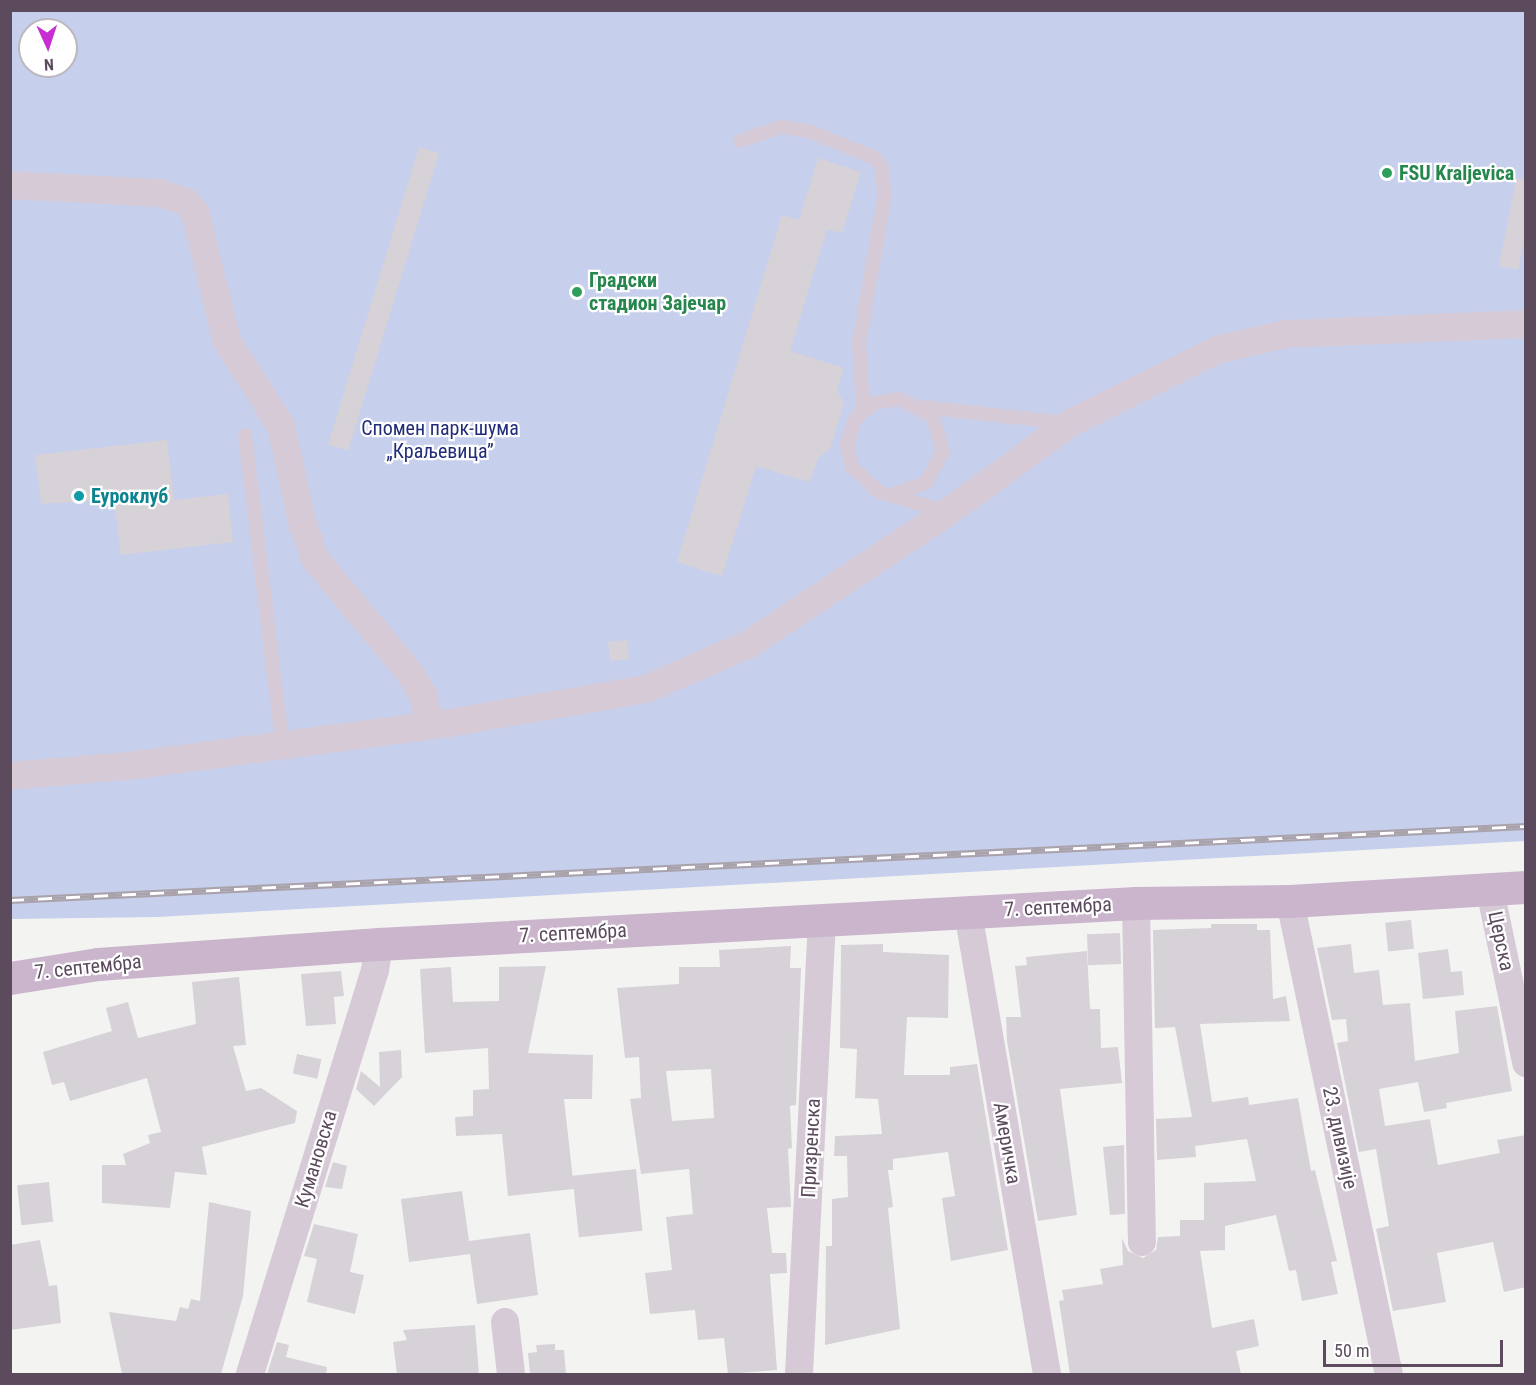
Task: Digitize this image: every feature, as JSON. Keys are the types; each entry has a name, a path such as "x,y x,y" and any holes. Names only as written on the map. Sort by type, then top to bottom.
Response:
{"main road":[{"name":"7. септембра","path":"10,978 98,964 379,944 1136,903 1290,901 1526,887"}],"street":[{"path":"10,185 160,193 186,202 195,212 227,341 281,426 303,525 316,560 409,672 423,695 430,724"},
{"path":"10,776 135,765 617,697 666,681 749,644 948,512 1070,423 1217,350 1254,339 1526,324"},
{"name":"Церска","path":"1490,890 1526,1063"},
{"name":"23. дивизије","path":"1290,901 1389,1374"},
{"name":"7. септембра","path":"1136,903 1142,1242"},
{"name":"Америчка","path":"968,912 1047,1374"},
{"name":"Призренска","path":"800,1374 822,921"},
{"name":"Кумановска","path":"250,1374 375,970 379,944"},
{"path":"504,1322 511,1374"}],"lane":[{"path":"740,141 781,127 811,132 875,158 881,167 885,194 859,343 863,410"},
{"path":"948,512 891,495 858,478 847,455 849,430 863,410 886,399 923,407 1070,423"},
{"path":"891,495 921,487 940,463 939,426 923,407"},
{"path":"245,435 282,743"}],"green space":[{"name":"Спомен парк-шума „Краљевица”","path":"10,11 1525,11 1525,841 157,917 11,919"}],"building":[{"path":"419,147 439,153 348,451 328,444"},
{"path":"818,158 861,172 842,233 827,229 790,351 844,368 837,390 844,403 830,449 819,457 809,482 756,466 722,576 677,562 782,215 799,220"},
{"path":"1516,178 1526,179 1526,229 1518,270 1499,266"},
{"name":"Еуроклуб","path":"167,440 174,500 228,494 233,542 121,555 114,499 41,504 35,455"},
{"path":"627,640 629,659 610,661 608,642"},
{"path":"1411,920 1414,949 1388,952 1385,923"},
{"path":"1211,924 1257,924 1257,930 1270,930 1273,999 1286,996 1290,1021 1200,1024 1212,1102 1248,1097 1249,1105 1298,1098 1311,1171 1315,1170 1337,1261 1331,1262 1338,1294 1302,1301 1296,1270 1289,1271 1276,1215 1225,1226 1225,1250 1200,1251 1212,1328 1254,1319 1259,1346 1236,1351 1241,1374 1070,1374 1059,1301 1064,1300 1062,1290 1103,1284 1100,1269 1123,1265 1122,1238 1128,1251 1143,1258 1156,1250 1158,1237 1180,1236 1180,1220 1204,1220 1204,1183 1256,1181 1247,1139 1195,1146 1196,1157 1157,1160 1156,1119 1192,1117 1175,1027 1155,1028 1153,930 1211,928"},
{"path":"1120,933 1121,964 1088,965 1087,934"},
{"path":"883,944 883,952 949,955 948,1018 907,1017 904,1075 950,1075 950,1067 977,1064 1008,1250 951,1261 942,1198 955,1196 948,1152 893,1159 893,1170 888,1170 893,1207 888,1208 900,1329 825,1345 826,1246 832,1246 832,1199 848,1197 847,1156 834,1156 835,1136 882,1134 878,1099 855,1098 857,1049 840,1048 841,945"},
{"path":"1351,944 1354,973 1379,970 1383,1005 1410,1003 1415,1061 1459,1053 1455,1011 1497,1006 1512,1091 1446,1103 1447,1108 1424,1112 1418,1082 1379,1089 1385,1126 1430,1119 1438,1165 1500,1153 1497,1140 1526,1135 1526,1287 1504,1292 1493,1242 1437,1253 1446,1302 1393,1311 1376,1229 1389,1226 1376,1149 1359,1152 1337,1043 1348,1041 1346,1019 1332,1020 1317,948"},
{"path":"791,946 790,968 801,968 796,1105 790,1106 792,1148 788,1149 791,1207 767,1208 772,1253 786,1253 787,1273 770,1274 777,1370 728,1374 724,1338 698,1340 695,1310 650,1314 645,1273 672,1270 666,1217 693,1214 689,1169 641,1174 630,1099 641,1098 639,1057 625,1058 617,988 679,984 679,967 720,967 719,950","holes":["711,1069 714,1118 672,1121 666,1071"]},
{"path":"1448,949 1451,972 1462,971 1464,995 1423,999 1418,953"},
{"path":"1087,951 1090,1009 1100,1009 1101,1048 1118,1047 1122,1083 1060,1089 1077,1215 1038,1221 1007,1041 1006,1017 1021,1017 1015,966 1027,965 1026,957"},
{"path":"546,966 528,1053 593,1055 592,1099 564,1099 574,1189 508,1196 502,1134 456,1136 455,1117 473,1116 473,1090 489,1089 488,1048 425,1053 420,969 451,967 453,1002 499,1001 499,967"},
{"path":"341,971 344,996 334,997 336,1024 306,1026 301,974"},
{"path":"239,977 246,1045 233,1046 246,1091 261,1088 297,1111 295,1123 202,1147 207,1175 175,1172 170,1208 102,1203 102,1165 126,1165 123,1154 150,1143 148,1135 161,1132 147,1078 70,1101 64,1082 52,1085 43,1052 112,1031 106,1008 128,1002 138,1038 196,1024 192,982"},
{"path":"401,1050 402,1077 374,1106 356,1089 361,1071 380,1087 379,1052"},
{"path":"297,1054 321,1059 317,1079 293,1074"},
{"path":"1124,1145 1125,1214 1110,1215 1103,1147"},
{"path":"333,1162 347,1166 342,1189 325,1187"},
{"path":"636,1169 642,1231 579,1237 572,1176"},
{"path":"49,1182 53,1222 21,1225 17,1185"},
{"path":"462,1191 469,1241 530,1233 538,1295 477,1304 470,1254 409,1262 401,1199"},
{"path":"209,1202 251,1211 243,1296 221,1374 122,1374 109,1312 176,1321 180,1307 188,1309 191,1299 200,1301"},
{"path":"314,1224 358,1234 350,1272 364,1275 355,1314 307,1302 317,1259 304,1256"},
{"path":"40,1240 49,1286 57,1285 61,1323 10,1330 10,1245"},
{"path":"475,1325 479,1374 397,1374 393,1342 407,1340 403,1330"},
{"path":"277,1342 289,1345 286,1357 327,1367 326,1374 267,1374"},
{"path":"555,1344 555,1350 564,1350 566,1374 530,1374 528,1353 537,1352 536,1345"}],"railway":[{"path":"10,900 1526,826"}],"place":[{"name":"FSU Kraljevica","path":"1387,173"},
{"name":"Градски стадион Зајечар","path":"577,292"},
{"name":"Еуроклуб","path":"79,496"}]}
